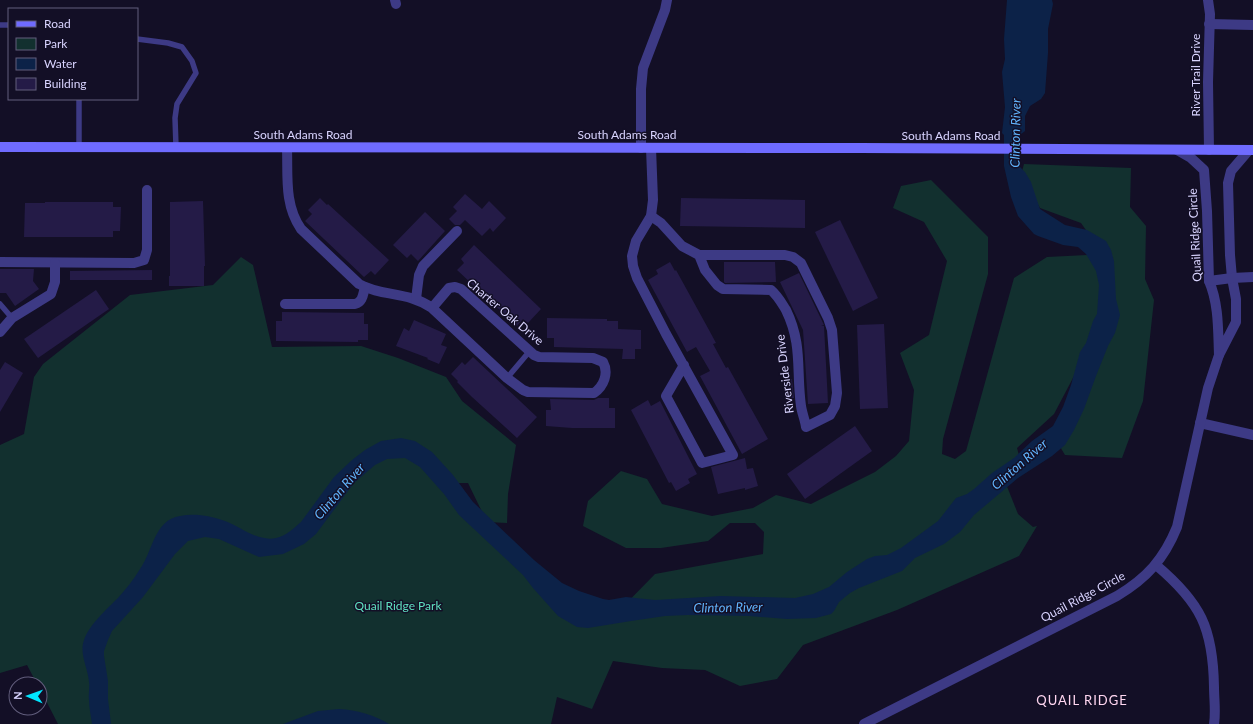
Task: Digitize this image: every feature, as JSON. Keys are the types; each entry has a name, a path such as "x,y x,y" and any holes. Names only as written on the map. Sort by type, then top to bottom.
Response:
{"main road":[{"name":"South Adams Road","path":"0,147 1251,150"}],"street":[{"path":"667,0 665,10 643,68 641,89 646,148 653,200 651,216 636,241 632,256 633,266 637,278 733,455 702,463 666,396 684,365"},
{"name":"River Trail Drive","path":"1208,0 1209,150"},
{"path":"1209,24 1253,25"},
{"name":"Charter Oak Drive","path":"287,148 288,198 295,221 311,239 365,288 416,299 432,308 506,378 522,390 528,392 594,393 600,388 603,382 606,366 599,359 539,357 529,352 461,289 455,287 449,288 432,308"},
{"name":"Quail Ridge Circle","path":"1176,150 1191,158 1204,170 1209,281 1213,291 1219,355"},
{"name":"Quail Ridge Circle","path":"864,724 1117,596 1144,578 1156,565 1168,548 1177,527 1208,388 1219,355 1236,322 1236,299 1230,255 1228,183 1231,171 1251,150"},
{"path":"0,262 134,263 144,260 147,250 147,190"},
{"name":"Riverside Drive","path":"651,216 661,223 682,246 699,255 785,255 793,257 801,263 812,283 832,330 837,393 835,406 830,415 806,427 801,407 799,357 796,336 790,319 779,297 771,290 723,289 717,285 705,270 699,255"},
{"path":"416,299 419,275 424,266 456,231"},
{"path":"0,332 12,318 51,294 55,282 55,263"},
{"path":"1209,281 1253,277"},
{"path":"285,304 355,304 359,303 361,300 365,288"},
{"path":"1200,423 1253,435"},
{"path":"1156,565 1184,590 1197,609 1205,625 1214,666 1214,724"}],"lane":[{"path":"138,39 168,43 182,47 192,61 196,73 178,104 175,118 176,147"},
{"path":"79,100 79,147"},
{"path":"0,304 12,318"},
{"path":"506,378 529,352"}],"green space":[{"name":"Quail Ridge Park","path":"1024,164 1131,168 1130,207 1146,226 1145,279 1154,300 1143,401 1122,458 1065,455 1059,445 1085,380 1074,376 1054,414 1017,448 1021,463 1006,484 1018,514 1033,527 1037,526 1019,556 897,610 803,645 777,679 740,686 705,670 662,668 613,661 592,709 557,697 551,724 58,724 48,705 48,676 33,676 27,665 0,673 0,445 24,434 34,377 43,364 130,295 213,285 241,257 253,265 272,347 361,346 398,358 446,377 462,401 516,445 508,494 507,523 487,522 468,483 451,483 449,500 610,620 655,574 763,554 764,532 755,523 730,523 708,541 661,548 626,548 583,526 588,501 621,471 647,479 662,504 712,516 753,508 776,495 811,504 875,472 896,456 909,441 914,390 900,353 929,335 947,261 924,222 893,208 901,186 931,180 988,237 988,274 943,439 942,454 955,459 966,451 1014,278 1047,257 1087,255 1095,243 1081,223 1040,208 1021,175"}],"water":[{"name":"Clinton River","path":"1007,0 1052,0 1053,4 1048,29 1045,93 1041,99 1030,106 1025,116 1025,131 1020,135 1020,167 1031,182 1040,209 1065,225 1087,230 1106,241 1111,250 1114,261 1116,299 1120,315 1115,333 1108,346 1084,409 1065,445 1052,456 1018,478 974,515 960,532 944,544 915,558 902,571 850,593 839,602 831,614 816,618 787,619 749,616 688,615 665,616 588,628 577,627 558,616 523,575 459,515 444,494 420,467 405,458 387,459 375,465 354,483 316,534 304,544 283,554 259,557 219,539 205,537 188,541 175,554 143,597 112,631 104,651 111,724 92,724 89,703 89,682 83,656 83,645 86,634 94,623 127,588 144,562 159,530 165,523 180,516 203,516 225,521 263,538 269,539 283,536 301,522 334,477 365,450 381,441 401,438 415,441 432,452 453,475 473,502 534,560 562,583 579,591 609,600 626,597 655,600 721,596 795,598 813,594 829,587 847,572 867,559 875,556 887,555 901,548 938,521 956,498 967,494 974,489 992,473 1014,458 1032,441 1053,426 1063,407 1080,352 1086,343 1093,321 1097,314 1099,285 1096,271 1086,254 1078,247 1063,245 1034,234 1018,216 1011,197 1004,166 1004,135 1002,133 1005,107 1002,72 1005,59 1004,39"},
{"path":"339,709 352,710 377,718 389,724 283,724 318,711"}],"building":[{"path":"465,194 482,209 489,201 506,218 493,232 490,228 482,236 465,220 460,225 455,225 449,219 457,211 453,207"},
{"path":"320,198 389,260 375,275 371,271 364,277 305,221 312,214 308,210"},
{"path":"681,198 805,200 805,228 680,226"},
{"path":"203,201 205,266 204,286 169,286 170,202"},
{"path":"113,202 113,207 121,207 120,231 113,231 113,237 24,237 25,203"},
{"path":"425,212 445,231 418,261 411,254 407,258 393,245"},
{"path":"840,220 878,298 853,311 815,232"},
{"path":"474,245 541,309 528,323 523,319 517,326 457,270 464,263 461,259"},
{"path":"670,262 675,271 676,270 716,343 713,344 726,368 728,367 768,439 742,454 700,376 710,371 696,347 687,352 648,280 658,274 656,270"},
{"path":"724,262 775,262 776,282 725,283"},
{"path":"0,269 34,269 33,281 39,289 15,306 6,293 0,293"},
{"path":"152,270 152,280 70,280 70,271"},
{"path":"799,273 824,325 821,326 824,326 828,403 808,404 803,330 780,282"},
{"path":"96,290 109,309 38,358 24,339"},
{"path":"282,312 364,313 364,324 368,324 368,340 358,340 358,342 276,341 276,321 282,321"},
{"path":"547,318 607,319 607,321 618,321 618,329 641,330 641,349 635,349 635,359 622,359 623,349 554,347 554,338 547,338"},
{"path":"414,320 446,334 441,345 447,347 439,364 427,359 428,358 396,346 404,328 409,331"},
{"path":"884,324 888,408 860,409 857,325"},
{"path":"473,357 537,417 517,438 472,397 451,374 462,362 465,365"},
{"path":"5,362 23,373 0,412 0,370"},
{"path":"786,379 792,379 794,398 786,398"},
{"path":"598,398 609,398 609,408 615,408 615,428 572,428 546,426 546,410 551,410 550,399 594,400"},
{"path":"648,400 651,406 660,401 697,474 688,479 690,483 676,491 671,482 669,483 631,410"},
{"path":"855,426 872,451 805,499 787,474"},
{"path":"745,458 747,469 753,468 758,486 745,490 745,488 718,494 711,467"}],"district":[{"name":"QUAIL RIDGE","path":"1082,700"}]}
